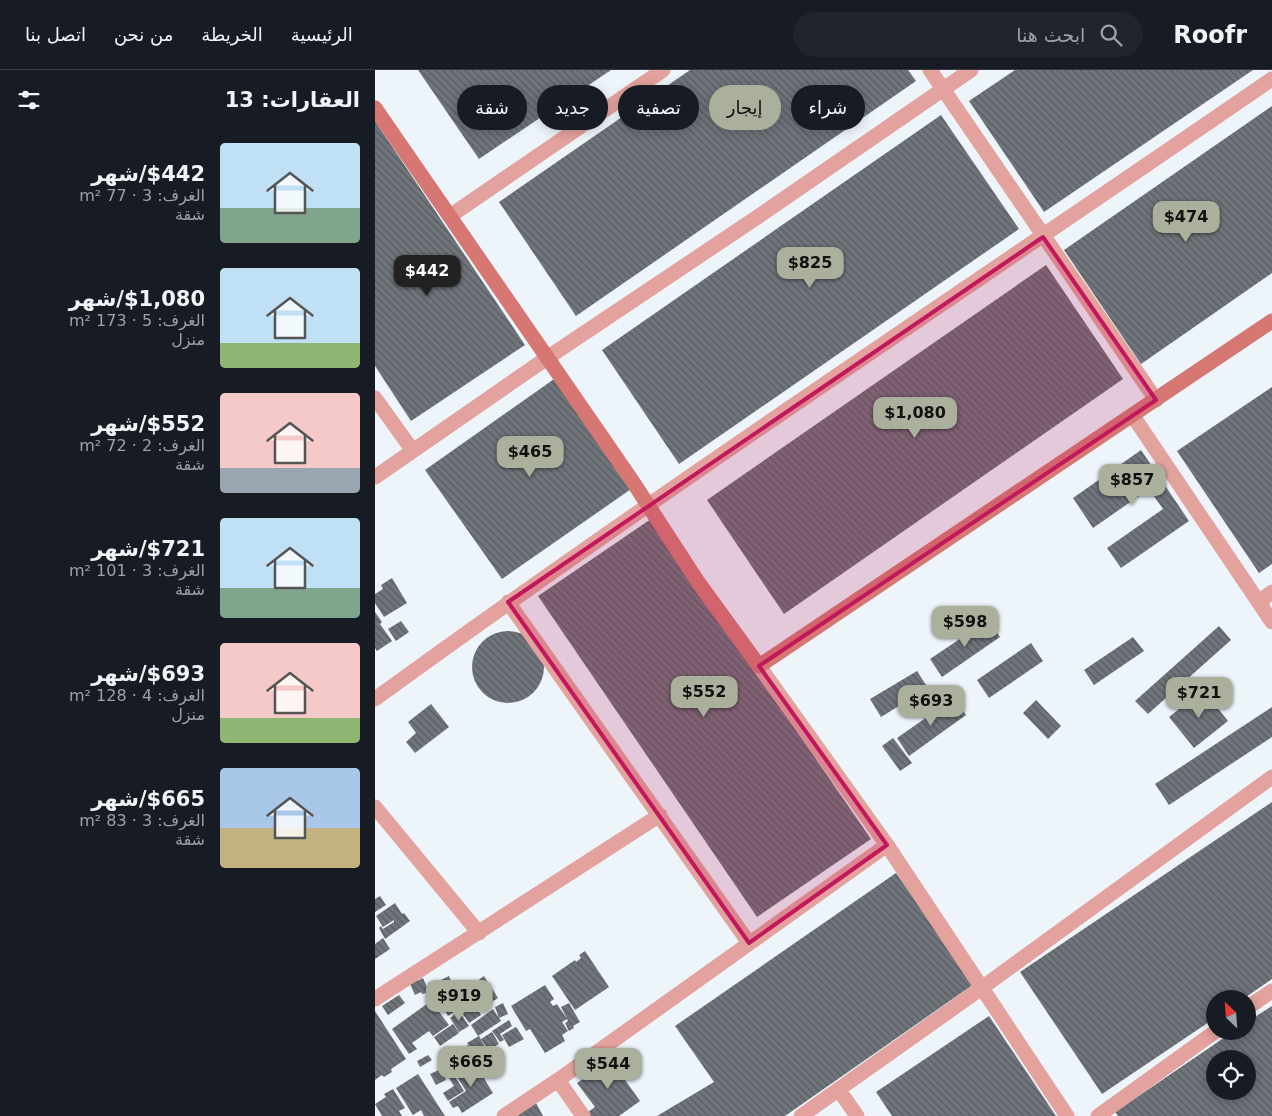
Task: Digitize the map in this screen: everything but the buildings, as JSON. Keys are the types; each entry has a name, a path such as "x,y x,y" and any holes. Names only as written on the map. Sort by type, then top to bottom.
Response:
{"street":[{"path":"450,216 663,70"},
{"path":"930,70 1156,400"},
{"path":"375,477 971,70"},
{"path":"375,698 648,504 1043,237 1272,79"},
{"path":"375,108 648,504 698,582 887,844 1067,1116"},
{"path":"759,666 1272,321"},
{"path":"375,398 413,451"},
{"path":"1133,416 1272,622"},
{"path":"1259,602 1272,592"},
{"path":"508,602 660,815 749,944"},
{"path":"801,1116 983,987 1272,777"},
{"path":"375,807 479,932"},
{"path":"375,1000 660,815"},
{"path":"504,1116 558,1080 887,844"},
{"path":"1256,1002 1272,991"},
{"path":"1097,1116 1206,1038"},
{"path":"558,1080 583,1116"},
{"path":"839,1090 857,1116"}],"highlighted area":[{"path":"1043,237 1156,400 759,666 887,845 749,943 508,602"}]}
